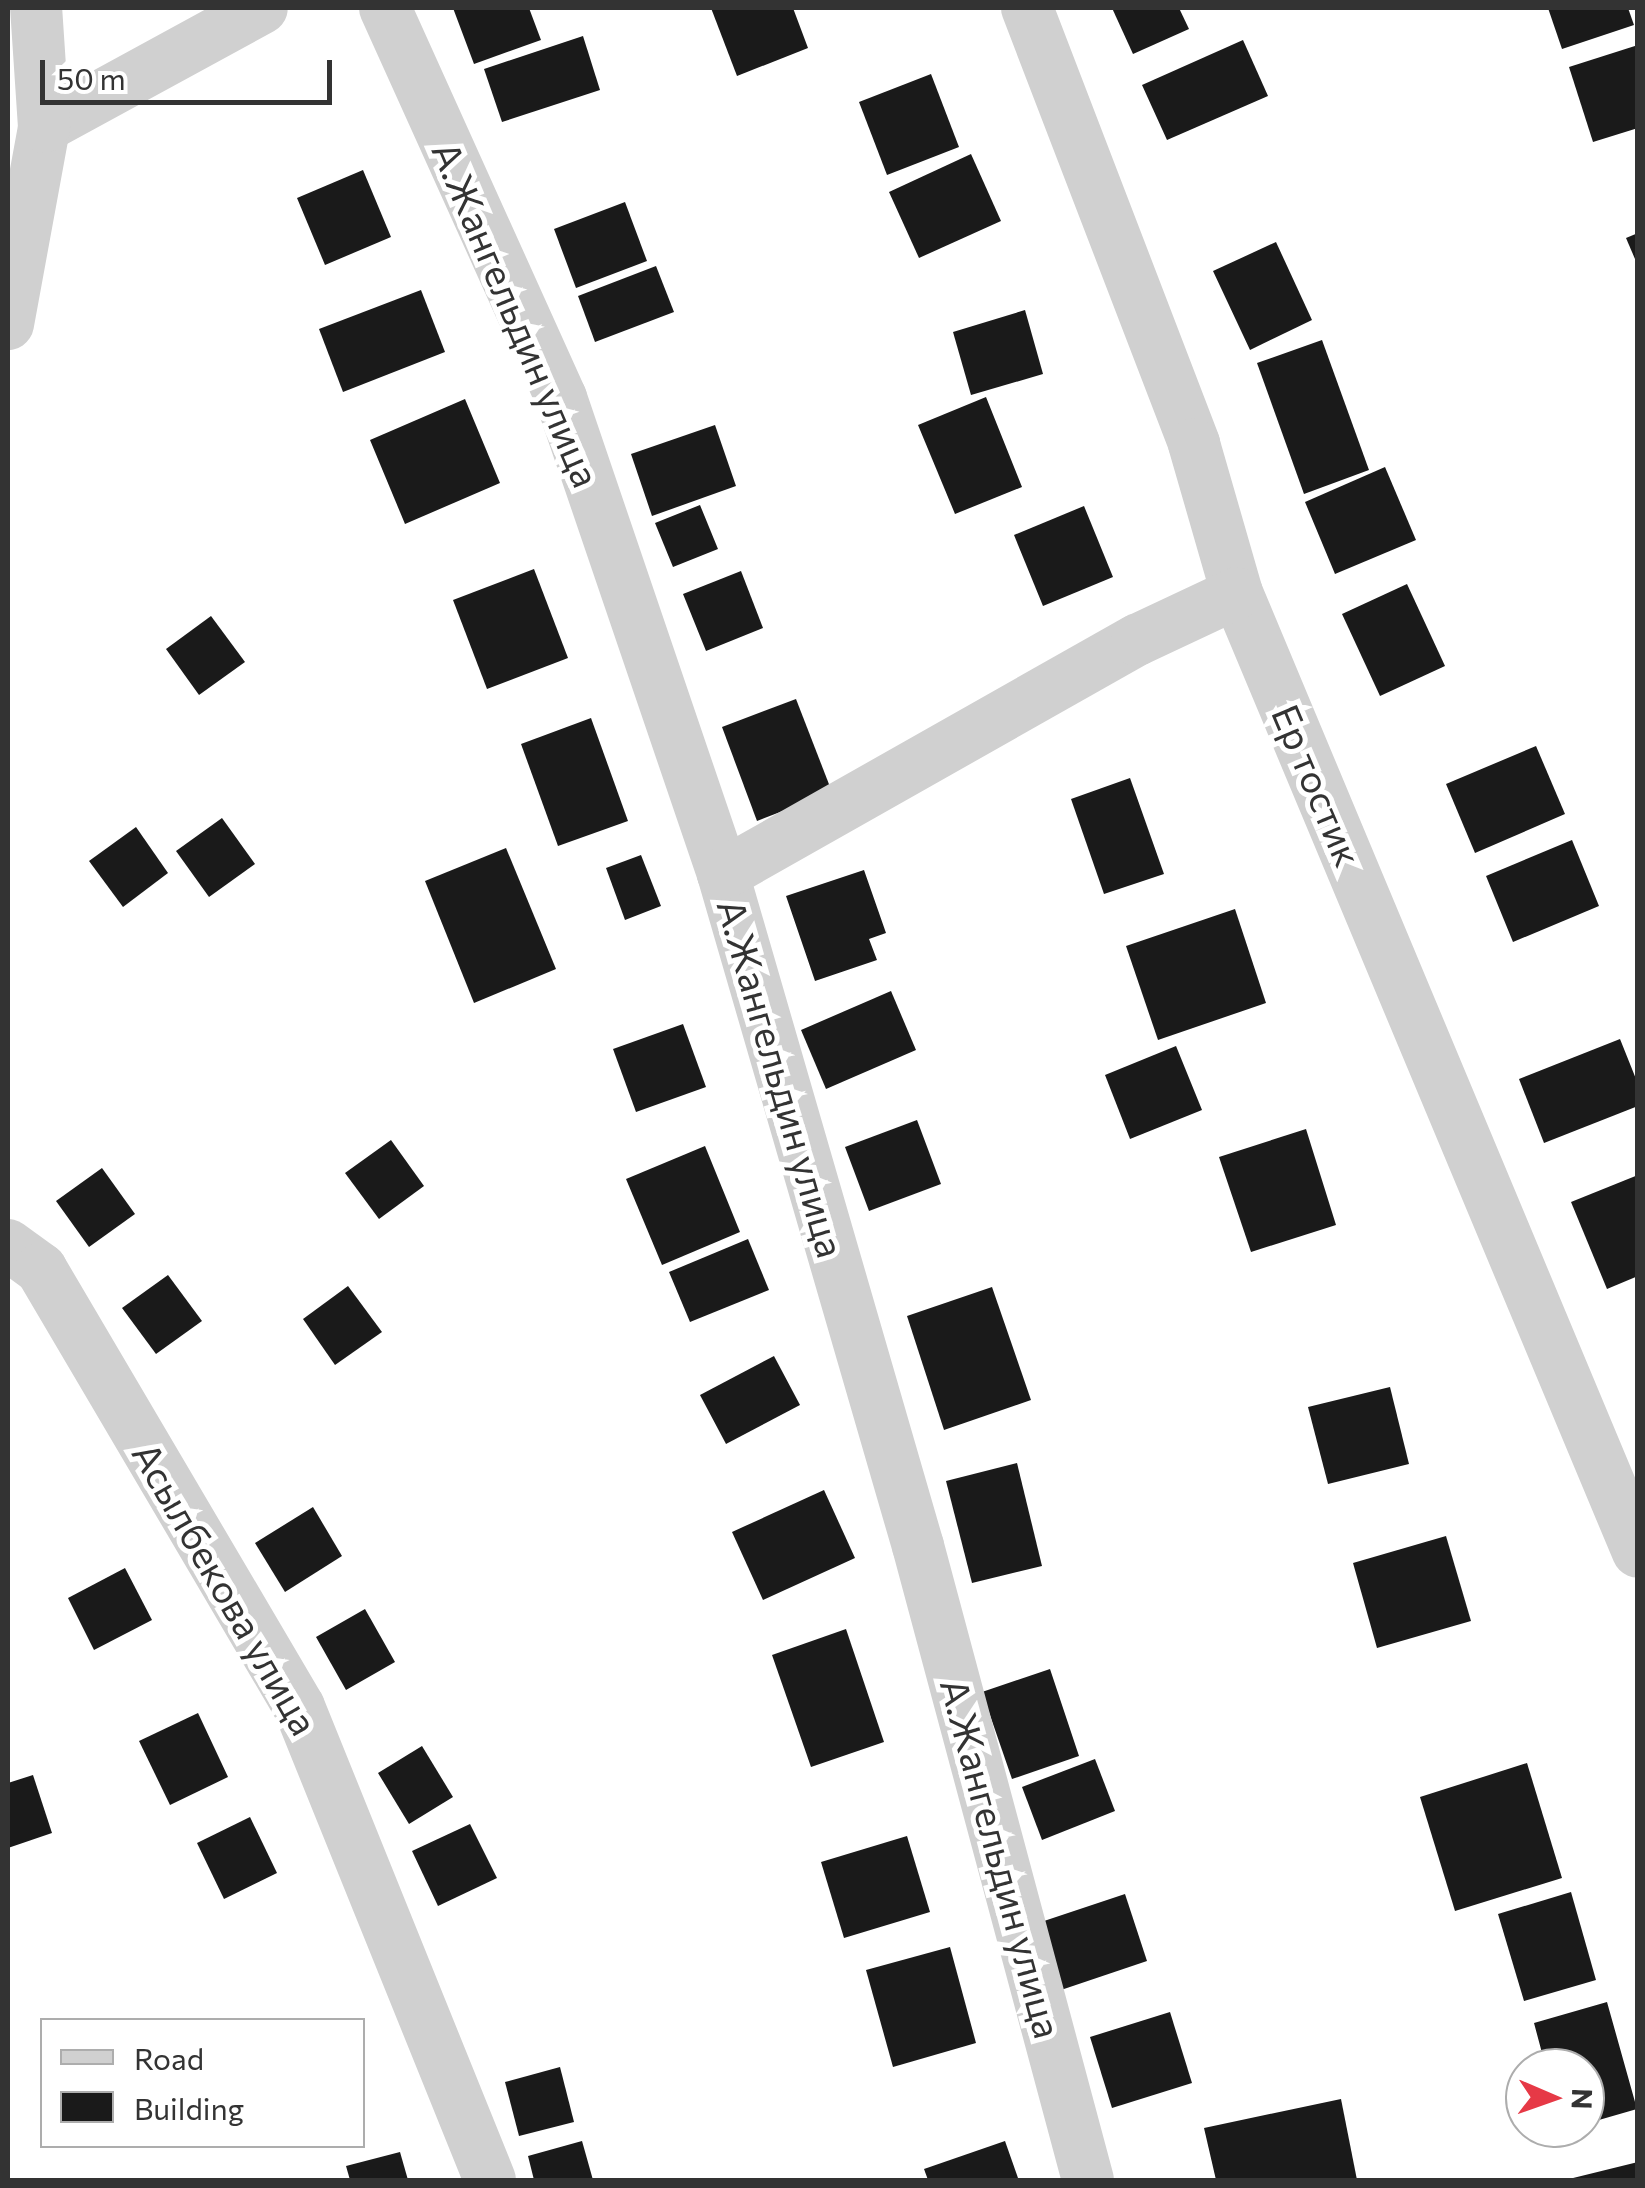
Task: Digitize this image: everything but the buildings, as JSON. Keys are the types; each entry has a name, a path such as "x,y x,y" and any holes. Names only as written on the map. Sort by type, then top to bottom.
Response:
{"street":[{"path":"8,324 44,127 36,8"},
{"path":"44,127 262,8"},
{"name":"А.Жангельдин улица","path":"385,8 561,398 723,874 918,1546 1088,2180"},
{"name":"Ер тостик","path":"1026,8 1194,444 1237,592 1638,1552"},
{"path":"723,874 1136,640 1237,592"},
{"name":"Асылбекова улица","path":"8,1245 42,1270 300,1707 490,2180"}]}
